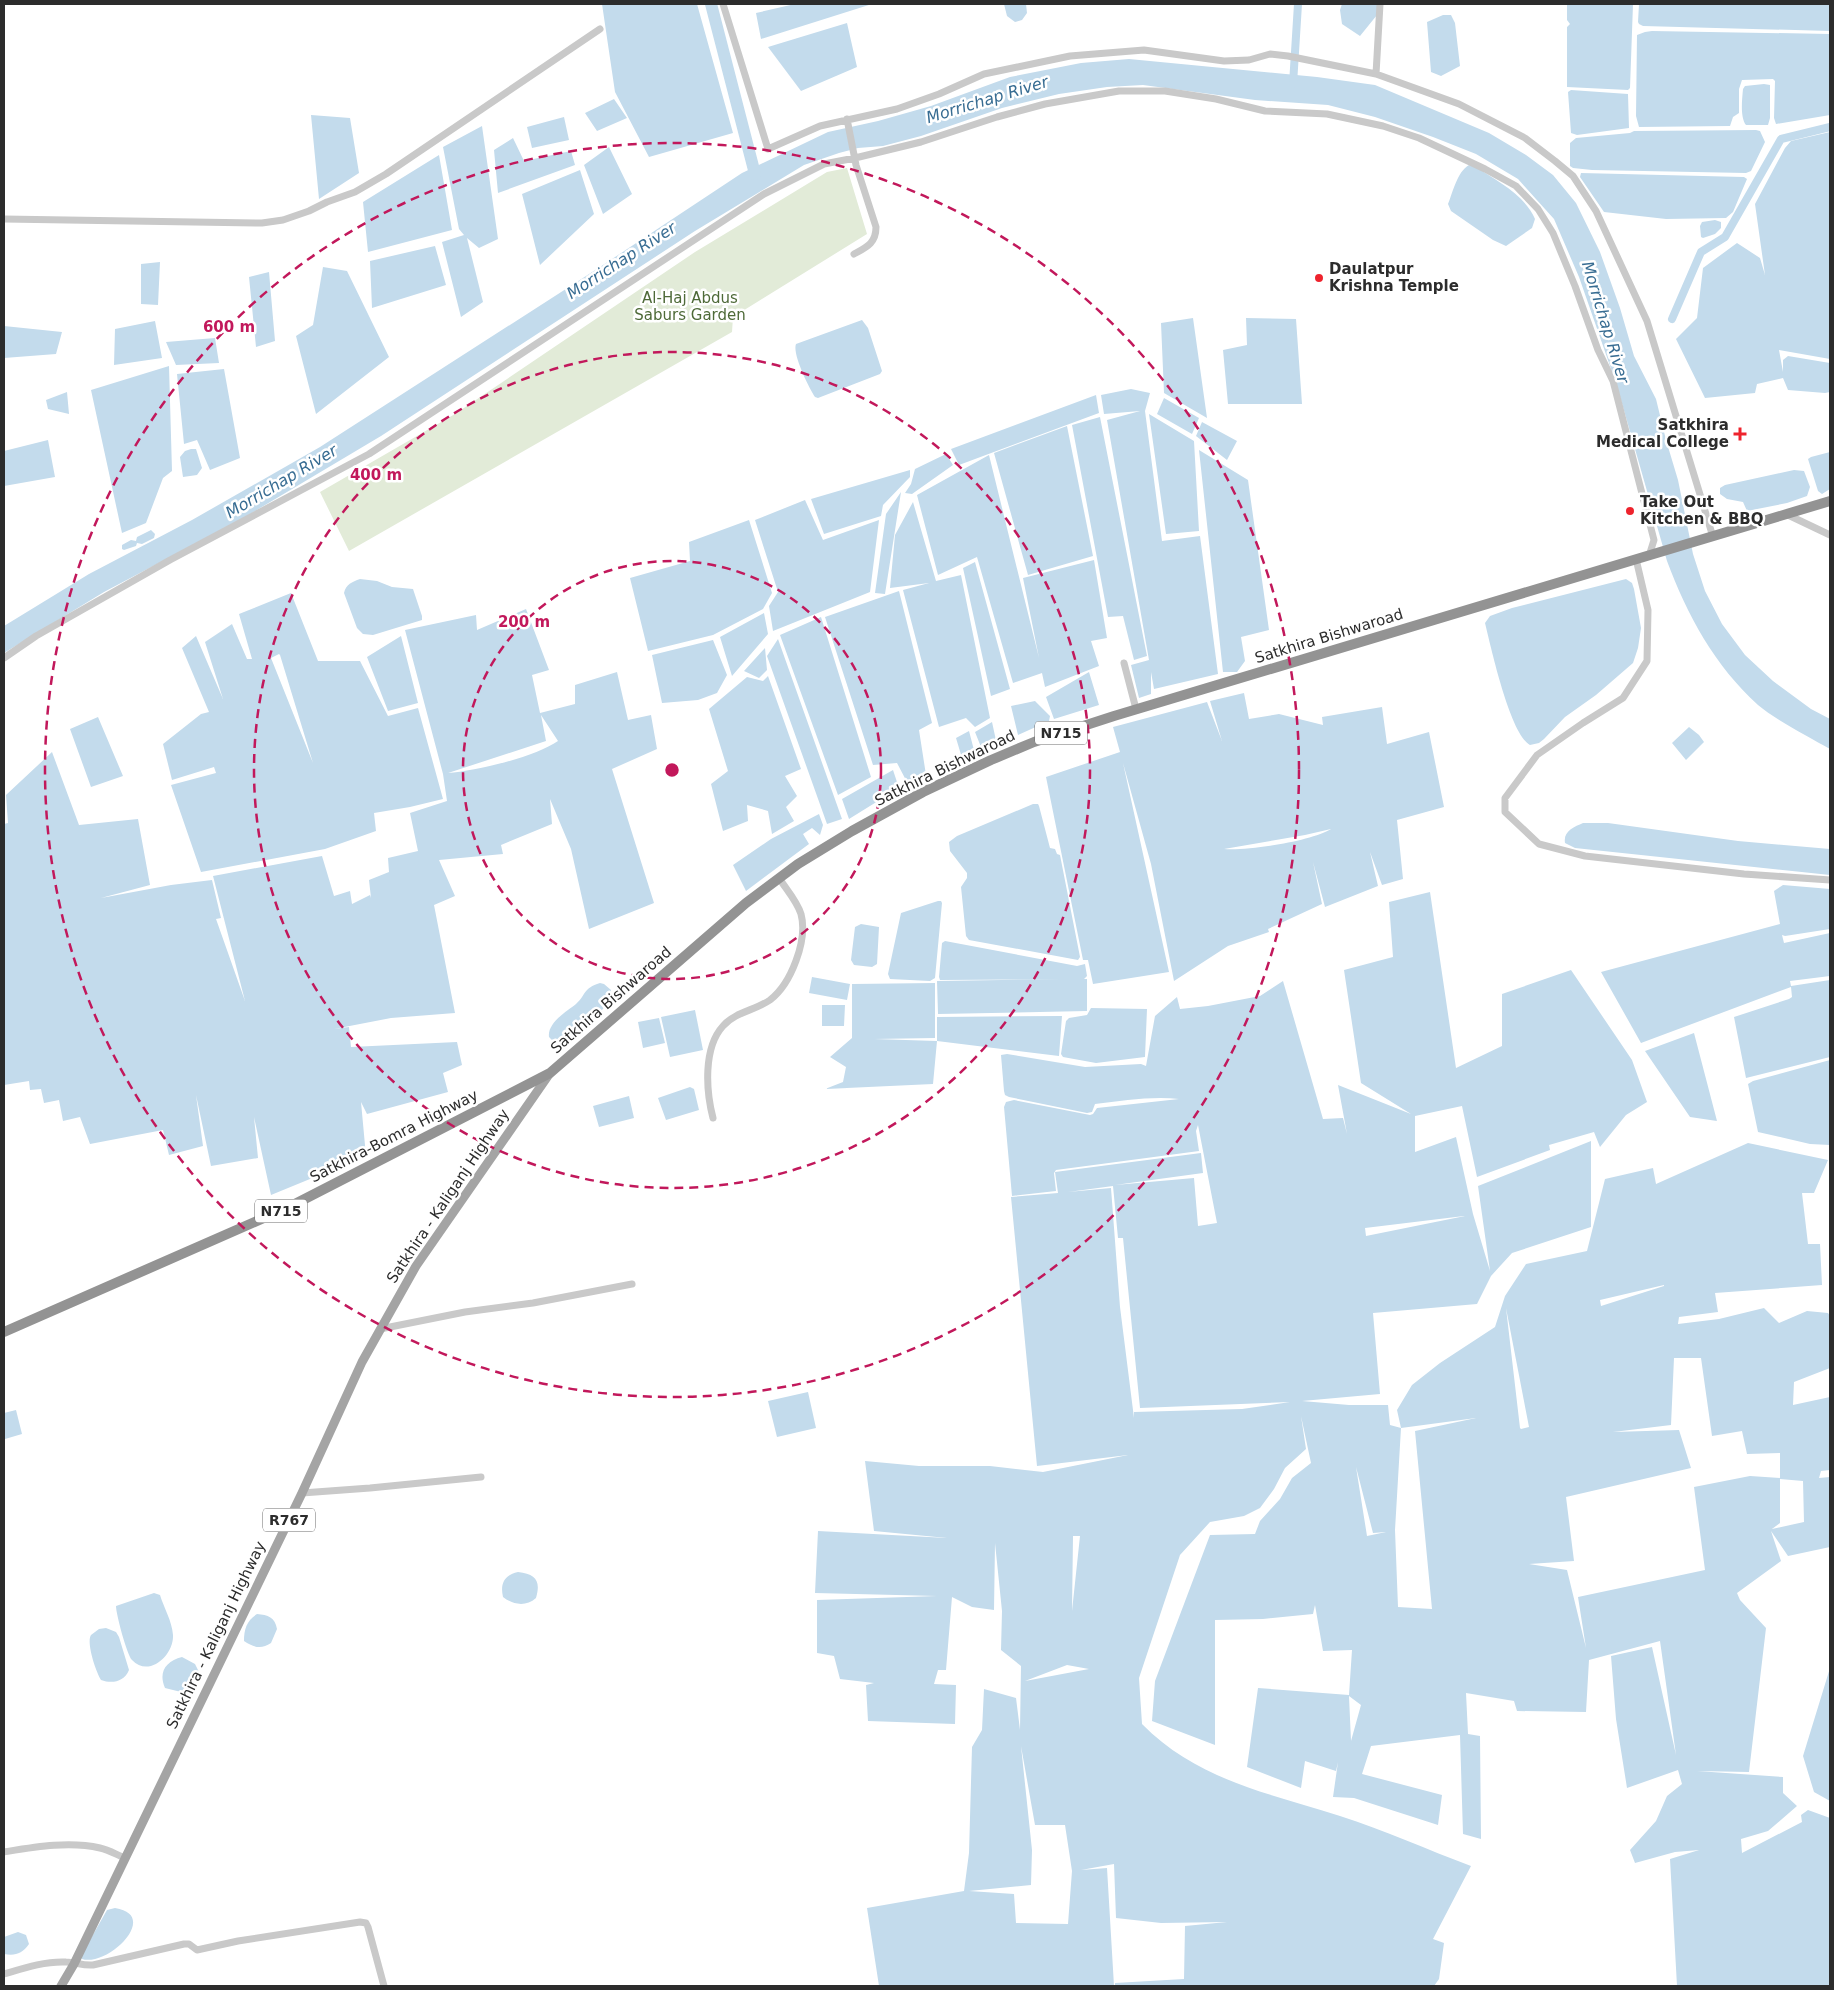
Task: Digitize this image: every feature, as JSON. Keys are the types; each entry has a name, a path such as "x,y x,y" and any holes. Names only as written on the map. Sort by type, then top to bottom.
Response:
{"highway":[{"path":"1709,538 1830,502"},
{"name":"N715","path":"1651,556 1709,538"},
{"name":"Satkhira Bishwaroad","path":"550,1073 746,903 798,864 852,831 924,792 991,760 1034,742 1136,709 1651,556"},
{"name":"Satkhira-Bomra Highway","path":"4,1332 291,1206 550,1073"}],"main road":[{"name":"Satkhira - Kaliganj Highway","path":"61,1986 74,1964 302,1493 362,1362 416,1266 550,1073"}],"street":[{"path":"723,4 768,149 820,126 897,109 939,94 984,74 1070,56 1144,50 1224,61 1249,60 1270,54 1376,74 1459,104 1525,138 1573,176 1596,211 1647,322 1709,538"},
{"path":"1376,74 1380,4"},
{"path":"4,219 262,223 283,220 355,192 386,174 600,30"},
{"path":"4,658 36,636 170,560 369,454 512,362 764,194 824,164 921,142 997,117 1045,104 1119,91 1165,91 1216,99 1265,111 1327,114 1383,126 1419,138 1516,186 1538,209 1553,233 1572,277 1598,350 1613,382 1654,540 1651,556"},
{"path":"847,121 854,156 876,227 872,244 854,254"},
{"path":"1788,515 1830,535"},
{"path":"1636,559 1648,610 1647,661 1624,698 1583,723 1537,756 1505,798 1504,812 1539,844 1585,856 1744,874 1830,880"},
{"path":"1124,663 1136,709"},
{"path":"713,1118 708,1083 710,1055 715,1038 725,1024 769,1000 785,985 799,951 804,932 801,913 779,878"},
{"path":"380,1330 465,1312 533,1303 632,1284"},
{"path":"302,1493 481,1477"},
{"path":"4,1852 61,1845 101,1848 125,1858"},
{"path":"4,1974 48,1963 68,1962 84,1966 93,1965 184,1944 189,1944 194,1950 198,1950 360,1922 366,1923 368,1927 384,1986"}],"green space":[{"name":"Al-Haj Abdus Saburs Garden","path":"847,168 867,234 733,317 732,332 349,551 320,492 455,414 695,252 827,172"}],"water":[{"path":"602,4 697,4 733,133 649,157 615,92"},
{"path":"795,4 872,4 761,39 756,13"},
{"path":"1004,4 1026,4 1027,13 1022,20 1015,22 1007,16"},
{"path":"1342,4 1377,4 1377,15 1360,36 1342,24 1340,10"},
{"path":"1567,4 1633,4 1630,88 1628,90 1567,87 1567,27 1570,24 1567,20"},
{"path":"1639,4 1830,4 1830,31 1643,26 1638,22"},
{"path":"1443,15 1451,15 1455,23 1460,66 1441,76 1431,72 1427,22"},
{"path":"847,23 857,67 801,91 768,47"},
{"path":"1652,31 1830,34 1830,115 1776,124 1774,118 1775,81 1773,79 1742,80 1739,89 1739,113 1733,117 1730,126 1639,127 1636,116 1637,35"},
{"name":"Morrichap River","path":"1129,59 1317,77 1375,85 1489,133 1526,155 1553,175 1576,203 1600,252 1620,308 1634,356 1656,399 1678,480 1693,554 1705,591 1722,624 1745,655 1773,681 1811,709 1830,719 1830,749 1758,705 1728,674 1693,620 1667,561 1617,386 1579,277 1554,219 1518,179 1476,154 1433,137 1375,117 1328,105 1255,100 1143,85 1107,87 1059,94 1002,108 921,136 883,146 858,148 804,165 695,231 381,436 240,520 104,592 4,653 4,626 89,574 192,520 320,447 600,267 742,173 828,132 878,121 931,106 1010,77 1081,63"},
{"path":"1770,85 1770,118 1768,125 1746,125 1742,113 1743,89 1745,86"},
{"path":"1571,90 1628,94 1629,128 1577,135 1571,133 1568,92"},
{"path":"614,99 627,118 597,131 585,113"},
{"path":"311,115 350,118 359,173 319,199"},
{"path":"564,117 569,140 532,148 527,127"},
{"path":"482,126 498,239 479,248 467,238 483,302 461,317 442,242 464,235 459,229 443,147"},
{"path":"1634,131 1760,131 1765,142 1751,171 1746,173 1592,170 1570,166 1570,143 1576,138 1630,133"},
{"path":"1830,132 1830,359 1779,350 1783,372 1783,360 1788,356 1830,363 1830,392 1788,390 1783,378 1757,384 1755,393 1705,398 1676,339 1697,318 1703,268 1737,243 1760,258 1765,275 1755,204 1785,148 1791,141"},
{"path":"513,138 524,161 571,151 575,165 498,193 494,150"},
{"path":"609,147 632,194 603,214 584,165"},
{"path":"439,155 452,230 368,252 363,202"},
{"path":"1469,165 1476,167 1501,183 1525,203 1535,219 1532,228 1506,246 1493,240 1451,211 1448,204 1458,177"},
{"path":"580,170 594,214 540,265 522,194"},
{"path":"1581,173 1744,177 1747,179 1733,212 1726,218 1666,219 1604,212 1580,177"},
{"path":"1715,220 1721,222 1721,228 1715,234 1701,237 1700,226 1702,222"},
{"path":"435,246 446,285 372,308 370,261"},
{"path":"160,262 158,305 141,304 141,264"},
{"path":"323,267 347,271 389,357 316,414 296,336 313,325"},
{"path":"269,272 275,341 256,347 249,277"},
{"path":"1193,318 1207,418 1164,393 1161,323"},
{"path":"1246,318 1296,319 1302,404 1228,404 1223,350 1247,345"},
{"path":"862,320 868,328 882,371 880,374 818,398 815,397 805,379 796,355 796,344"},
{"path":"155,321 162,358 114,365 115,329"},
{"path":"4,326 62,332 56,354 4,358"},
{"path":"215,338 219,363 176,365 166,342"},
{"path":"169,366 172,471 163,478 146,523 122,533 91,390"},
{"path":"224,369 240,458 210,470 197,440 184,444 177,374"},
{"path":"1131,389 1150,393 1145,411 1162,541 1200,536 1218,674 1154,689 1151,672 1151,694 1139,698 1131,665 1149,660 1107,420 1140,411 1104,414 1101,395"},
{"path":"67,392 69,414 48,409 46,400"},
{"path":"1096,395 1099,413 959,465 951,449"},
{"path":"1164,398 1199,418 1192,434 1157,414"},
{"path":"1149,414 1194,441 1199,531 1166,534"},
{"path":"1100,417 1147,656 1134,660 1123,616 1108,617 1072,425"},
{"path":"1202,422 1237,441 1227,460 1196,436"},
{"path":"1067,426 1093,556 1028,575 994,453"},
{"path":"48,440 55,477 4,486 4,451"},
{"path":"196,449 202,468 197,475 183,477 180,457 185,451"},
{"path":"1199,450 1248,480 1269,630 1241,637 1245,661 1237,672 1223,672"},
{"path":"1830,452 1830,489 1822,494 1818,491 1808,459"},
{"path":"946,454 953,465 912,494 905,493 911,484 915,469"},
{"path":"989,455 1039,658 1023,578 1094,560 1107,638 1091,641 1099,666 1045,687 1042,673 1013,683 977,557 938,575 917,495"},
{"path":"910,470 910,477 883,505 881,516 824,534 811,499"},
{"path":"1794,470 1804,471 1810,487 1807,496 1787,503 1747,511 1743,502 1727,499 1720,494 1720,488 1725,485"},
{"path":"901,492 885,594 875,593 886,514"},
{"path":"805,500 823,540 879,520 870,592 773,631 769,606 778,592 755,520"},
{"path":"913,502 936,581 961,575 990,718 975,727 966,718 939,727 903,590 929,583 890,588 895,535"},
{"path":"749,520 772,593 763,609 713,635 648,651 630,578 690,561 689,542"},
{"path":"151,530 155,534 154,538 142,544 137,543 136,546 122,549 122,545 131,540 136,541 137,537"},
{"path":"975,562 1010,689 991,696 963,568"},
{"path":"360,579 377,581 392,587 413,589 422,620 373,635 363,634 357,628 344,593 348,585"},
{"path":"1626,579 1632,583 1634,589 1641,628 1638,648 1633,663 1596,695 1565,717 1539,743 1530,745 1515,725 1502,689 1485,623 1490,616 1512,608"},
{"path":"899,591 932,723 919,730 926,775 908,784 897,763 873,765 825,617"},
{"path":"291,593 318,661 360,661 388,716 418,708 443,799 374,813 376,831 325,849 201,872 171,785 216,773 214,767 172,780 163,744 201,714 209,712 182,648 196,636 223,699 205,642 232,624 247,659 252,659 239,614","holes":["280,655 313,763 271,658"]},
{"path":"526,609 549,670 532,675 540,713 575,704 575,685 617,672 628,720 651,715 657,749 612,769 654,903 589,929 571,849 550,799 552,824 501,845 503,854 439,860 455,896 434,905 455,1013 391,1018 334,1029 349,1027 351,1047 457,1042 462,1065 443,1073 448,1092 367,1114 361,1102 366,1156 271,1195 254,1117 258,1158 211,1166 196,1095 203,1146 169,1155 163,1130 90,1144 80,1117 63,1121 59,1100 44,1103 41,1089 30,1090 29,1081 4,1085 4,824 8,823 6,795 52,752 79,825 138,819 150,885 101,898 171,885 212,880 221,918 216,919 245,1001 213,876 322,856 334,896 350,891 352,904 370,895 371,898 369,880 389,872 388,858 418,851 410,813 447,801 443,774 405,630 476,615 477,630","holes":["541,715 558,741 520,758 448,773 546,741"]},
{"path":"764,613 768,634 732,676 720,637"},
{"path":"821,617 871,777 838,795 780,635"},
{"path":"401,636 418,703 388,711 367,657"},
{"path":"778,639 842,819 827,824 767,656"},
{"path":"713,640 727,675 717,693 698,700 662,703 652,655"},
{"path":"765,648 767,670 759,678 744,671"},
{"path":"1089,672 1099,705 1054,719 1046,697"},
{"path":"768,676 801,769 785,776 797,796 786,807 794,821 772,834 768,811 747,805 748,821 723,831 711,784 728,771 709,709 747,677 763,681"},
{"path":"1244,693 1249,719 1279,714 1323,725 1322,717 1382,707 1387,744 1429,732 1444,807 1397,820 1403,879 1382,885 1370,852 1378,886 1325,907 1313,862 1322,904 1268,929 1269,932 1228,946 1174,981 1151,864 1123,763 1169,972 1093,984 1088,960 1083,960 1046,777 1120,752 1113,727 1207,702 1222,741 1210,701","holes":["1331,829 1279,844 1224,849"]},
{"path":"1035,701 1050,716 1049,721 1018,735 1011,706"},
{"path":"98,717 123,776 91,787 70,729"},
{"path":"992,722 997,745 981,747 975,732"},
{"path":"1689,727 1704,742 1686,760 1672,743"},
{"path":"969,731 975,754 962,758 956,738"},
{"path":"893,770 899,788 849,819 842,799"},
{"path":"1033,804 1038,804 1039,806 1050,848 1055,849 1057,854 1060,855 1080,957 1078,960 969,940 966,936 961,887 967,878 967,873 950,851 949,842 957,836"},
{"path":"819,814 823,825 820,835 812,828 803,834 809,844 746,891 733,865 771,839"},
{"path":"1583,823 1608,823 1738,841 1830,849 1830,875 1575,848 1565,843 1567,832"},
{"path":"1783,885 1830,889 1830,929 1782,935 1784,943 1830,933 1830,976 1790,981 1791,986 1830,980 1830,1057 1746,1078 1734,1017 1789,999 1792,997 1791,987 1641,1043 1601,972 1780,924 1774,891"},
{"path":"1430,892 1456,1068 1502,1046 1502,994 1571,970 1632,1060 1647,1102 1626,1115 1600,1147 1594,1132 1549,1145 1550,1150 1477,1177 1462,1106 1415,1116 1415,1152 1456,1137 1473,1214 1490,1271 1478,1186 1591,1141 1591,1227 1512,1253 1491,1276 1477,1304 1373,1313 1380,1394 1302,1401 1349,1405 1388,1405 1390,1425 1401,1428 1397,1410 1412,1385 1440,1363 1495,1327 1505,1296 1526,1264 1587,1251 1605,1179 1653,1168 1656,1184 1748,1143 1828,1160 1814,1193 1802,1193 1808,1244 1820,1244 1822,1285 1715,1293 1718,1312 1679,1317 1678,1324 1719,1319 1764,1308 1779,1323 1807,1311 1828,1313 1830,1316 1830,1368 1794,1382 1793,1405 1830,1397 1830,1470 1821,1471 1819,1478 1830,1477 1830,1547 1788,1556 1771,1531 1781,1561 1737,1593 1740,1600 1766,1628 1749,1772 1697,1771 1783,1777 1783,1793 1797,1806 1768,1831 1741,1839 1742,1853 1802,1822 1801,1815 1808,1810 1830,1818 1830,1986 1677,1986 1670,1859 1699,1850 1675,1852 1635,1863 1630,1850 1656,1821 1667,1796 1682,1784 1678,1770 1627,1788 1616,1719 1611,1656 1652,1647 1676,1755 1660,1641 1589,1660 1586,1712 1517,1711 1514,1701 1466,1693 1468,1734 1480,1736 1481,1839 1463,1834 1460,1735 1371,1746 1362,1774 1442,1795 1438,1825 1354,1798 1333,1797 1338,1762 1336,1771 1305,1761 1301,1788 1247,1767 1258,1688 1349,1695 1352,1650 1323,1651 1315,1605 1313,1614 1263,1619 1215,1620 1215,1745 1152,1721 1155,1681 1210,1535 1255,1534 1260,1521 1280,1499 1292,1478 1311,1463 1301,1416 1306,1449 1285,1468 1274,1489 1260,1508 1244,1516 1210,1522 1180,1555 1139,1678 1142,1724 1163,1743 1186,1759 1210,1772 1260,1792 1356,1822 1471,1866 1433,1939 1444,1943 1439,1979 1434,1986 1115,1986 1115,1983 1184,1979 1185,1926 1227,1922 1161,1923 1116,1918 1114,1864 1081,1870 1107,1868 1114,1986 879,1986 867,1908 964,1891 969,1853 972,1747 982,1730 984,1689 1016,1698 1020,1730 1021,1666 1001,1650 1002,1611 995,1543 994,1610 972,1607 952,1597 946,1670 938,1670 934,1684 956,1685 955,1724 868,1721 866,1685 874,1683 840,1679 834,1656 817,1653 817,1600 937,1596 815,1593 818,1531 947,1538 874,1531 865,1461 919,1466 990,1466 1043,1472 1128,1455 1037,1466 1011,1197 1058,1193 1055,1172 1201,1153 1203,1173 1115,1185 1194,1178 1198,1226 1217,1223 1198,1125 1196,1131 1199,1151 1056,1170 1054,1173 1056,1191 1012,1196 1004,1107 1006,1102 1014,1100 1090,1115 1097,1108 1179,1099 1148,1098 1095,1104 1092,1112 1087,1113 1009,1097 1005,1095 1004,1091 1001,1055 1007,1054 1085,1067 1141,1064 1146,1066 1155,1016 1177,997 1180,1009 1208,1006 1260,996 1283,981 1323,1119 1343,1118 1347,1134 1338,1085 1411,1114 1361,1083 1344,970 1393,957 1389,902","holes":["1113,1186 1118,1238 1123,1238 1140,1408 1290,1402 1242,1409 1134,1412 1134,1418 1120,1307 1111,1188 1068,1192","1465,1216 1366,1236 1365,1228","1664,1286 1601,1306 1600,1300","1506,1308 1529,1427 1520,1428","1674,1358 1701,1358 1712,1436 1742,1431 1747,1454 1780,1453 1780,1478 1750,1476 1694,1487 1705,1570 1578,1597 1586,1648 1567,1570 1529,1564 1574,1561 1566,1497 1691,1468 1679,1430 1613,1432 1671,1425","1476,1418 1415,1431 1432,1609 1398,1607 1395,1530 1401,1428","1356,1467 1373,1533 1386,1532 1367,1536","1780,1479 1803,1481 1804,1522 1772,1529 1780,1523","1073,1536 1080,1536 1072,1611","1067,1665 1089,1669 1025,1681","1349,1696 1361,1705 1351,1741","1021,1746 1035,1825 1065,1825 1072,1871 1068,1924 1016,1923 1014,1894 969,1891 1031,1885 1032,1850"]},
{"path":"938,901 942,903 935,978 930,981 890,979 888,974 901,913"},
{"path":"861,924 879,927 877,964 872,967 854,965 851,960 855,927"},
{"path":"945,941 1077,966 1085,964 1087,976 1084,979 1087,979 1087,1011 938,1014 937,981 1065,979 940,980 942,943"},
{"path":"812,977 850,984 847,1000 809,993"},
{"path":"600,983 611,990 609,999 597,1016 580,1030 561,1039 552,1040 549,1037 549,1032 554,1022 576,1004 590,987"},
{"path":"935,983 935,1038 874,1039 937,1041 933,1084 825,1089 843,1082 846,1067 830,1057 852,1038 852,984"},
{"path":"822,1005 845,1005 844,1026 822,1026"},
{"path":"1091,1008 1147,1009 1145,1057 1096,1063 1063,1057 1061,1054 1066,1021 1069,1018 1087,1015"},
{"path":"695,1010 703,1050 670,1057 661,1017"},
{"path":"1062,1016 1059,1056 937,1041 937,1017"},
{"path":"659,1018 665,1043 643,1048 638,1022"},
{"path":"1694,1033 1717,1121 1690,1117 1645,1051"},
{"path":"1830,1060 1830,1145 1810,1144 1758,1132 1748,1084"},
{"path":"690,1087 694,1089 699,1110 666,1120 658,1098"},
{"path":"629,1096 634,1118 599,1127 593,1106"},
{"path":"808,1392 816,1428 777,1437 768,1401"},
{"path":"16,1410 22,1434 5,1439 4,1413"},
{"path":"518,1572 536,1579 538,1587 536,1598 528,1603 515,1603 503,1597 502,1588 504,1581 509,1575"},
{"path":"154,1593 160,1595 170,1620 173,1635 172,1643 165,1656 159,1662 153,1665 139,1665 132,1660 127,1651 116,1606"},
{"path":"257,1614 270,1617 275,1622 277,1629 271,1643 260,1647 244,1641 247,1625"},
{"path":"106,1628 116,1632 119,1637 129,1670 124,1677 113,1682 101,1680 94,1664 90,1644 91,1635 99,1629"},
{"path":"182,1657 195,1664 200,1674 196,1686 185,1693 165,1688 162,1677 168,1664"},
{"path":"1830,1668 1830,1801 1814,1792 1803,1756"},
{"path":"115,1908 128,1913 133,1920 132,1929 126,1939 105,1955 93,1959 82,1959 81,1956 107,1910"},
{"path":"18,1932 26,1935 29,1944 18,1954 4,1954 4,1937"}],"waterway":[{"path":"711,4 755,174"},
{"path":"1293,84 1298,4"},
{"path":"1672,319 1701,252 1725,237 1781,139 1830,127"}],"place":[{"name":"Daulatpur Krishna Temple","path":"1319,278"},
{"name":"Satkhira Medical College","path":"1740,434"},
{"name":"Take Out Kitchen & BBQ","path":"1630,511"}]}
